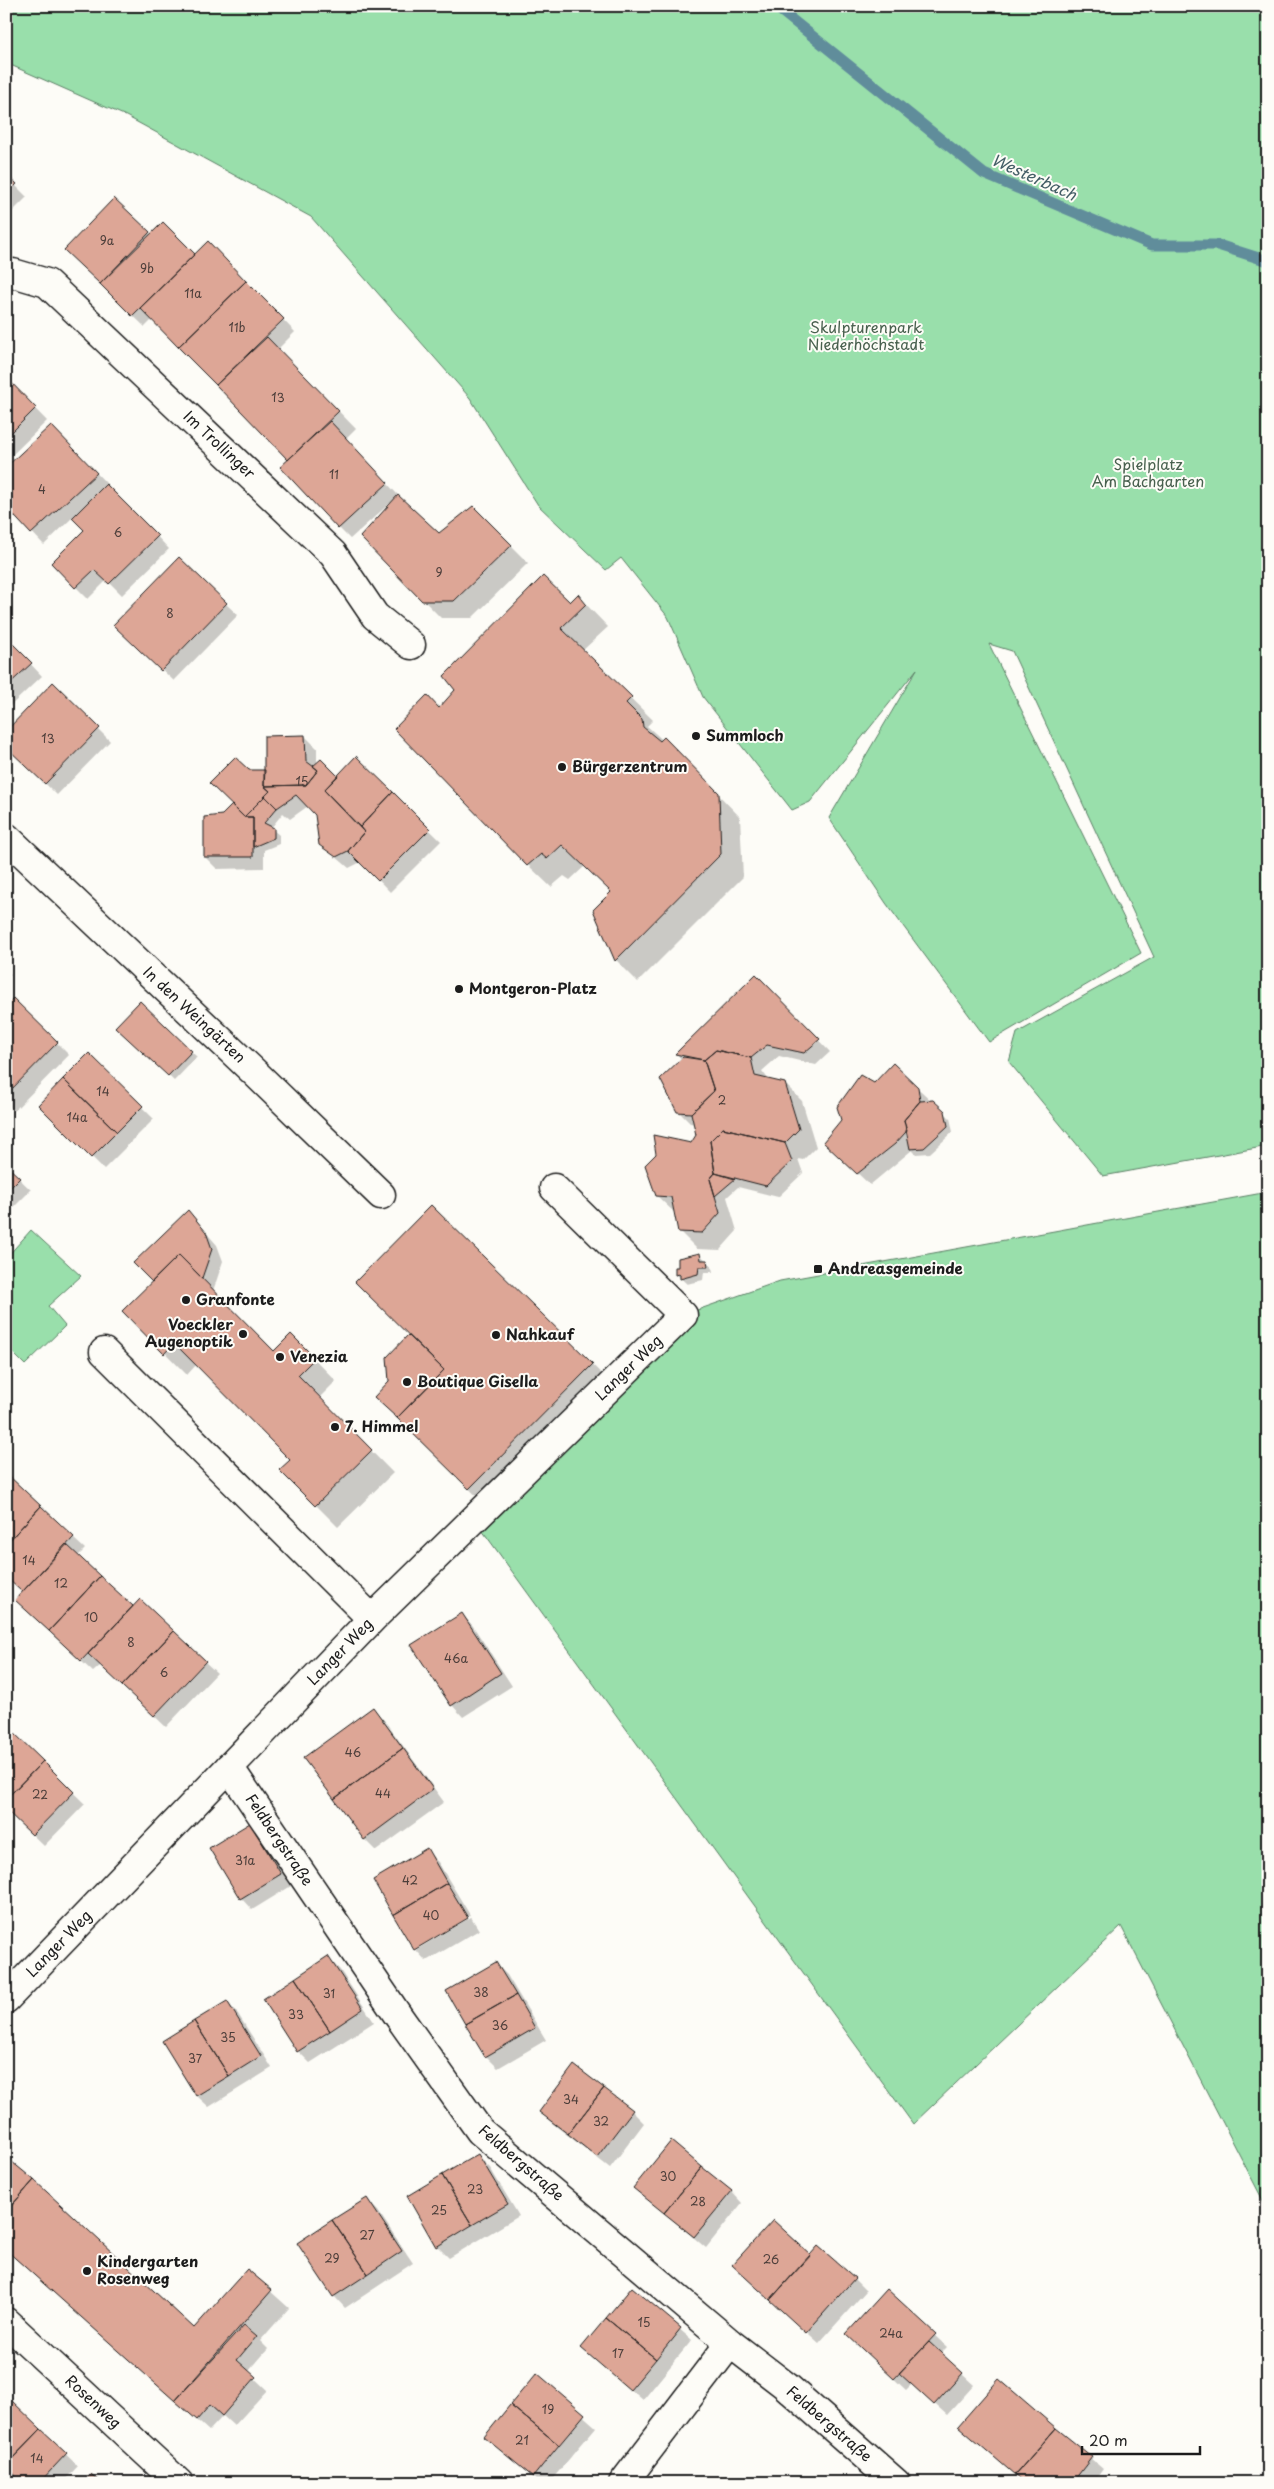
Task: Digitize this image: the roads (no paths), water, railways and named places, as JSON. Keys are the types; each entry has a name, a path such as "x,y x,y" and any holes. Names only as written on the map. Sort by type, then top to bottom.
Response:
{"street":[{"name":"Im Trollinger","path":"6,276 13,273 47,283 333,554 375,616 411,645"},
{"name":"In den Weingärten","path":"6,837 254,1071 381,1195"},
{"name":"Langer Weg","path":"6,1999 372,1619 683,1315 554,1188"},
{"path":"104,1352 372,1619"},
{"name":"Feldbergstraße","path":"229,1767 399,2017 480,2131 730,2343 786,2386 896,2483"},
{"name":"Rosenweg","path":"6,2322 179,2483"},
{"path":"623,2483 730,2343"}],"waterway":[{"name":"Westerbach","path":"775,6 984,174 1152,245 1218,245 1268,261"}],"place":[{"name":"Summloch","path":"696,736"},
{"name":"Bürgerzentrum","path":"562,767"},
{"name":"Montgeron-Platz","path":"459,989"},
{"name":"Andreasgemeinde","path":"818,1269"},
{"name":"Granfonte","path":"186,1300"},
{"name":"Voeckler Augenoptik","path":"243,1334"},
{"name":"Nahkauf","path":"496,1335"},
{"name":"Venezia","path":"280,1357"},
{"name":"Boutique Gisella","path":"407,1382"},
{"name":"7. Himmel","path":"335,1427"},
{"name":"Kindergarten Rosenweg","path":"87,2271"}],"park label":[{"name":"Skulpturenpark Niederhöchstadt","path":"866,336"},
{"name":"Spielplatz Am Bachgarten","path":"1148,474"}]}
